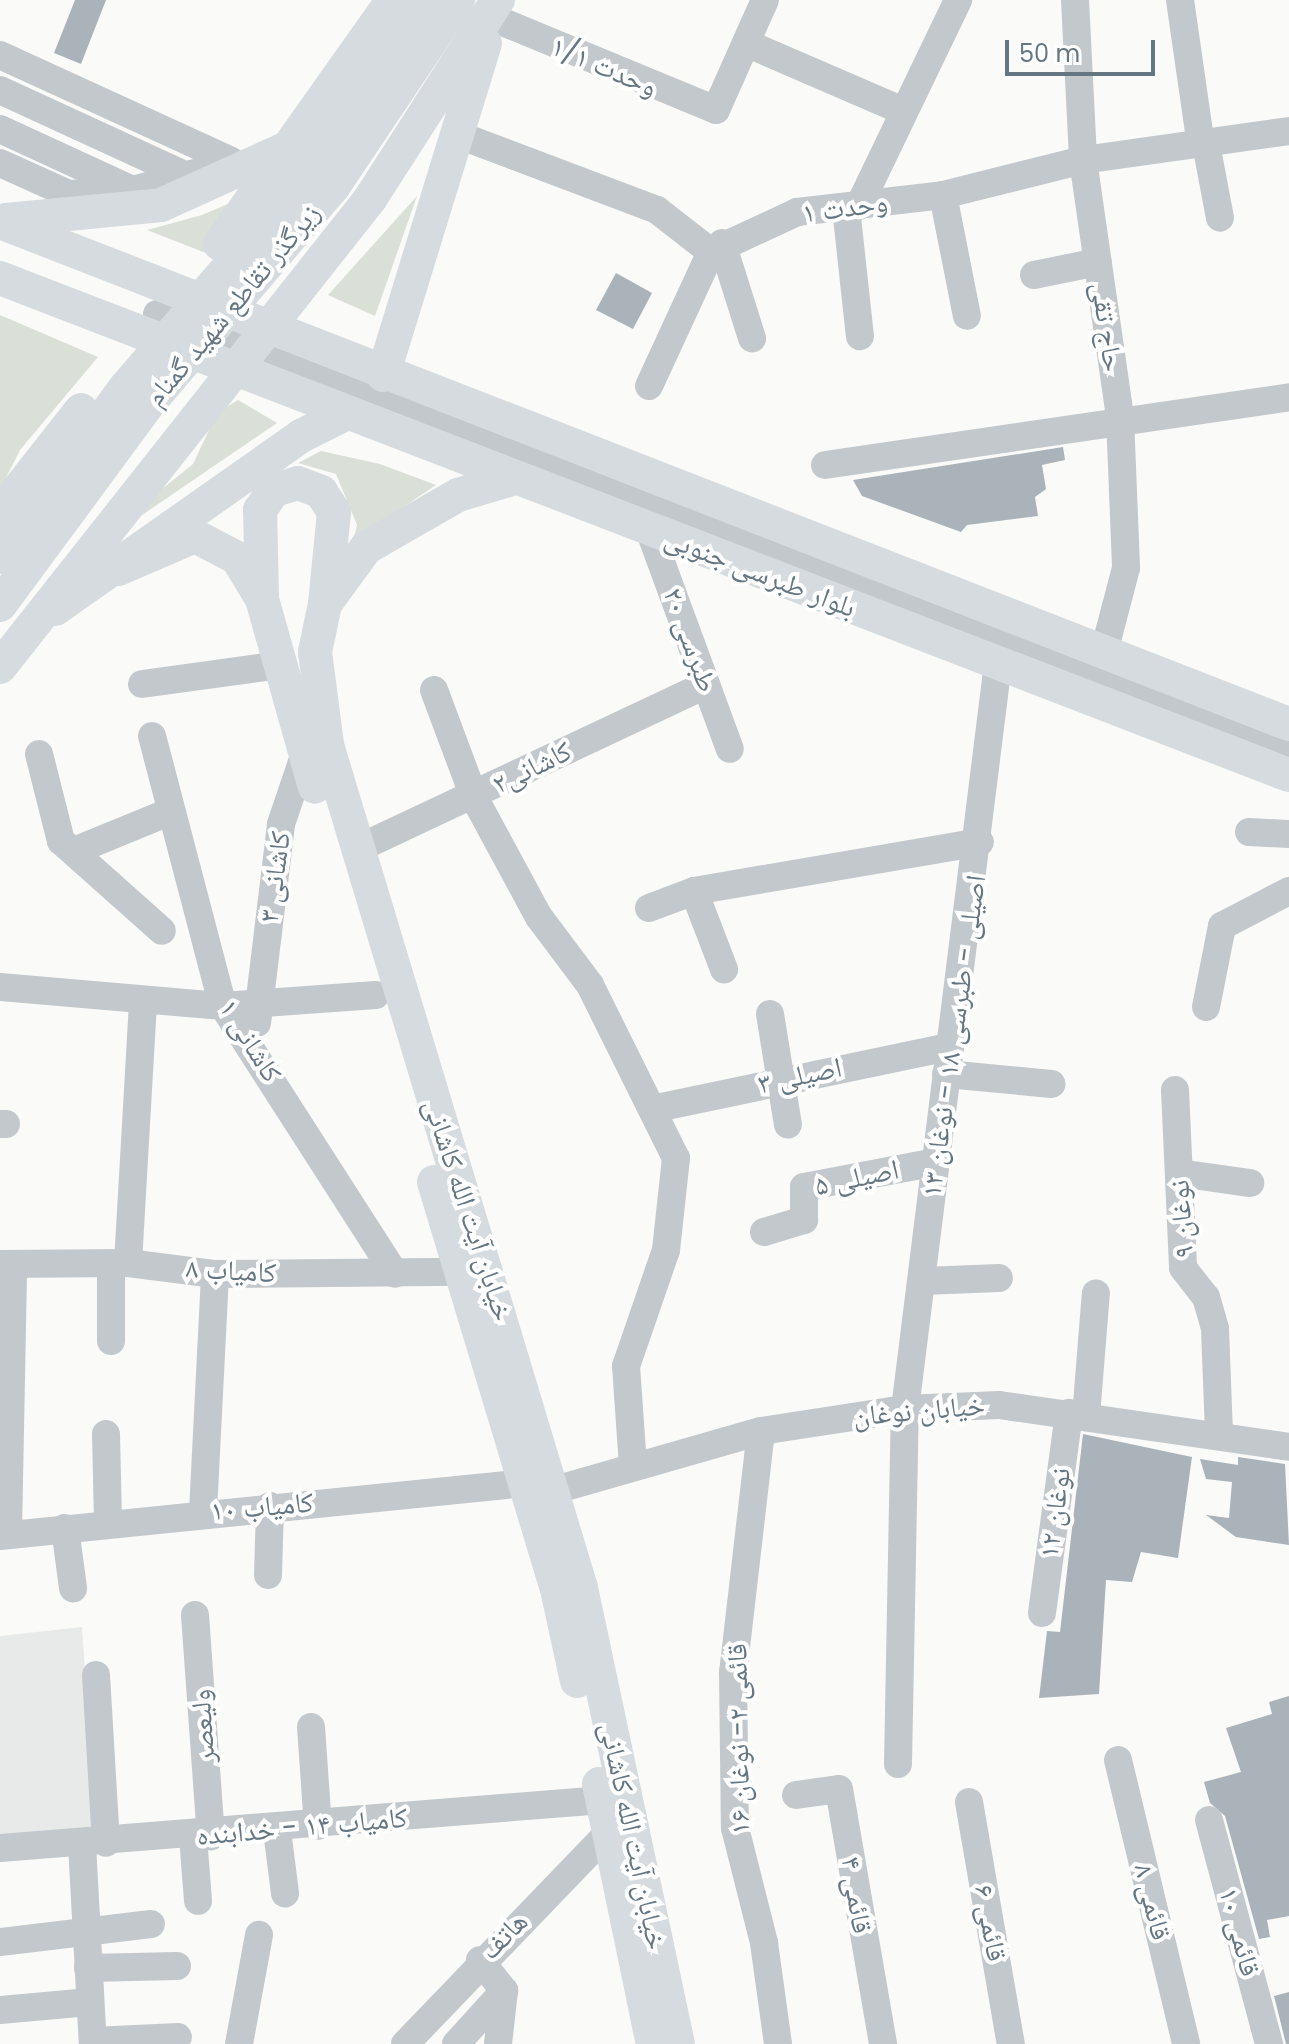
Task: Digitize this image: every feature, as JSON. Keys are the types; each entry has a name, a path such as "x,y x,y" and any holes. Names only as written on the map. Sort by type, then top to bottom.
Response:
{"main road":[{"path":"0,513 167,313 298,142 393,0"},
{"name":"زیرگذر تقاطع شهید گمنام","path":"0,557 125,388 310,172 423,0"},
{"name":"زیرگذر تقاطع شهید گمنام","path":"0,605 149,403 333,187 458,0"},
{"path":"383,375 497,6"},
{"path":"0,667 244,346 370,199 497,6"},
{"path":"0,221 161,205 298,142"},
{"path":"0,221 167,313 244,346"},
{"path":"0,278 167,313 244,346"},
{"name":"بلوار طبرسی جنوبی","path":"244,346 383,375 1289,724"},
{"name":"بلوار طبرسی جنوبی","path":"244,346 343,415 1289,775"},
{"path":"28,627 118,569 301,436 343,415"},
{"name":"خیابان آیت الله کاشانی","path":"512,479 408,519 366,548 325,604 315,652 327,745 540,1487 620,1831 678,2044"},
{"path":"262,599 260,510 274,490 298,483 321,492 334,512 325,604"},
{"name":"خیابان آیت الله کاشانی","path":"118,569 195,536 237,558 262,599 376,995 462,1272 540,1487 603,1800 620,1831 653,2044"}],"street":[{"path":"765,0 746,43 903,111"},
{"path":"860,336 852,207 958,0"},
{"name":"حاج تقی","path":"1075,0 1083,160 1120,417 1126,568 1104,652"},
{"path":"1180,0 1220,218"},
{"name":"وحدت ۱/۱","path":"497,6 716,110 746,43"},
{"path":"0,55 231,161"},
{"path":"0,90 189,177"},
{"path":"0,129 133,190"},
{"name":"وحدت ۱","path":"716,248 797,212 943,195 1083,160 1289,131"},
{"path":"456,134 657,210 716,248 752,338"},
{"path":"0,163 69,194 133,190 189,177 298,142"},
{"path":"943,195 967,316"},
{"path":"649,386 716,248"},
{"path":"1034,275 1098,262"},
{"path":"244,346 1289,745"},
{"path":"244,346 1289,756"},
{"path":"825,465 1120,417 1289,397"},
{"name":"طبرسی ۲۰","path":"650,532 730,749"},
{"name":"اصیلی - طبرسی ۱۸ - نوغان ۱۳","path":"898,1764 905,1409 923,1281 947,1061 980,842 998,663"},
{"path":"142,684 281,665"},
{"name":"کاشانی۲","path":"357,849 474,797 706,685"},
{"path":"434,690 474,797 539,917 590,985 676,1158 666,1250 626,1366 633,1465"},
{"name":"کاشانی ۱","path":"152,736 169,812 223,1006 254,1047 395,1274"},
{"name":"کاشانی ۳","path":"254,1047 281,824 305,753"},
{"path":"39,754 61,841 162,931"},
{"path":"74,851 169,812"},
{"path":"1249,832 1289,834"},
{"path":"649,908 694,891 980,842"},
{"path":"694,891 724,969"},
{"path":"1206,1007 1222,926 1289,891"},
{"path":"0,987 223,1006 376,995"},
{"path":"111,1341 143,1001"},
{"path":"770,1014 788,1125"},
{"name":"اصیلی ۳","path":"652,1109 780,1079 947,1061 1052,1084"},
{"name":"نوغان ۹","path":"1175,1090 1183,1268 1206,1297 1215,1329 1219,1435"},
{"name":"اصیلی ۵","path":"764,1232 804,1220 804,1187 936,1162"},
{"path":"1179,1173 1250,1183"},
{"path":"4,1535 6,1265"},
{"name":"کامیاب ۸","path":"6,1265 120,1265 215,1274 462,1272"},
{"path":"203,1512 215,1274"},
{"path":"923,1281 999,1278"},
{"name":"نوغان ۱۲","path":"1042,1613 1096,1293"},
{"name":"خیابان نوغان","path":"540,1487 761,1431 905,1409 999,1405 1289,1447"},
{"name":"قائمی ۲- نوغان ۱۶","path":"761,1431 733,1672 735,1828 761,1928 778,2044"},
{"path":"106,1434 108,1523"},
{"name":"کامیاب ۱۰","path":"4,1535 270,1506 540,1487"},
{"path":"268,1575 270,1506"},
{"path":"65,1528 73,1588"},
{"name":"ولیعصر","path":"195,1615 202,1837 198,1901"},
{"path":"96,1675 94,1843 86,1930 93,2042 178,2037"},
{"path":"311,1727 318,1826"},
{"name":"قائمی ۸","path":"1118,1760 1186,2044"},
{"name":"قائمی ۴","path":"796,1795 839,1789 883,2044"},
{"name":"کامیاب ۱۴ - خدابنده","path":"0,1848 202,1837 603,1800"},
{"name":"قائمی ۶","path":"969,1802 1011,2044"},
{"name":"قائمی ۱۰","path":"1209,1820 1269,2044"},
{"path":"277,1830 285,1893"},
{"name":"هاتف","path":"405,2044 480,1960 620,1831"},
{"path":"0,1942 151,1924"},
{"path":"239,2044 259,1935"},
{"path":"480,1960 504,1991 498,2044"},
{"path":"88,1968 177,1966"},
{"path":"456,2044 504,1991"},
{"path":"0,2010 90,2002"}],"shaded area":[{"path":"249,195 206,253 147,230 202,215"},
{"path":"417,196 375,316 328,295"},
{"path":"0,315 98,357 20,450 0,490"},
{"path":"238,400 277,423 129,524 131,514 193,464 217,413"},
{"path":"321,451 380,464 436,485 353,541 357,525 336,474 298,463"},
{"path":"82,1627 96,1836 0,1842 0,1636"}],"building":[{"path":"75,0 106,0 81,64 54,53"},
{"path":"616,273 652,293 633,329 596,310"},
{"path":"1063,447 1065,460 1042,465 1046,489 1035,497 1038,516 967,525 961,532 862,496 853,480"},
{"path":"1083,1434 1192,1457 1178,1558 1141,1552 1132,1582 1106,1580 1099,1694 1039,1698 1047,1631 1060,1632"},
{"path":"1238,1457 1285,1464 1289,1545 1236,1537 1206,1515 1229,1518 1232,1482 1206,1479 1200,1459 1238,1465"},
{"path":"1289,1696 1289,1916 1267,1920 1270,1937 1259,1939 1225,1816 1210,1803 1204,1782 1241,1772 1226,1728 1272,1714 1269,1702"},
{"path":"1289,1992 1289,2044 1286,2044 1274,1996"}]}
